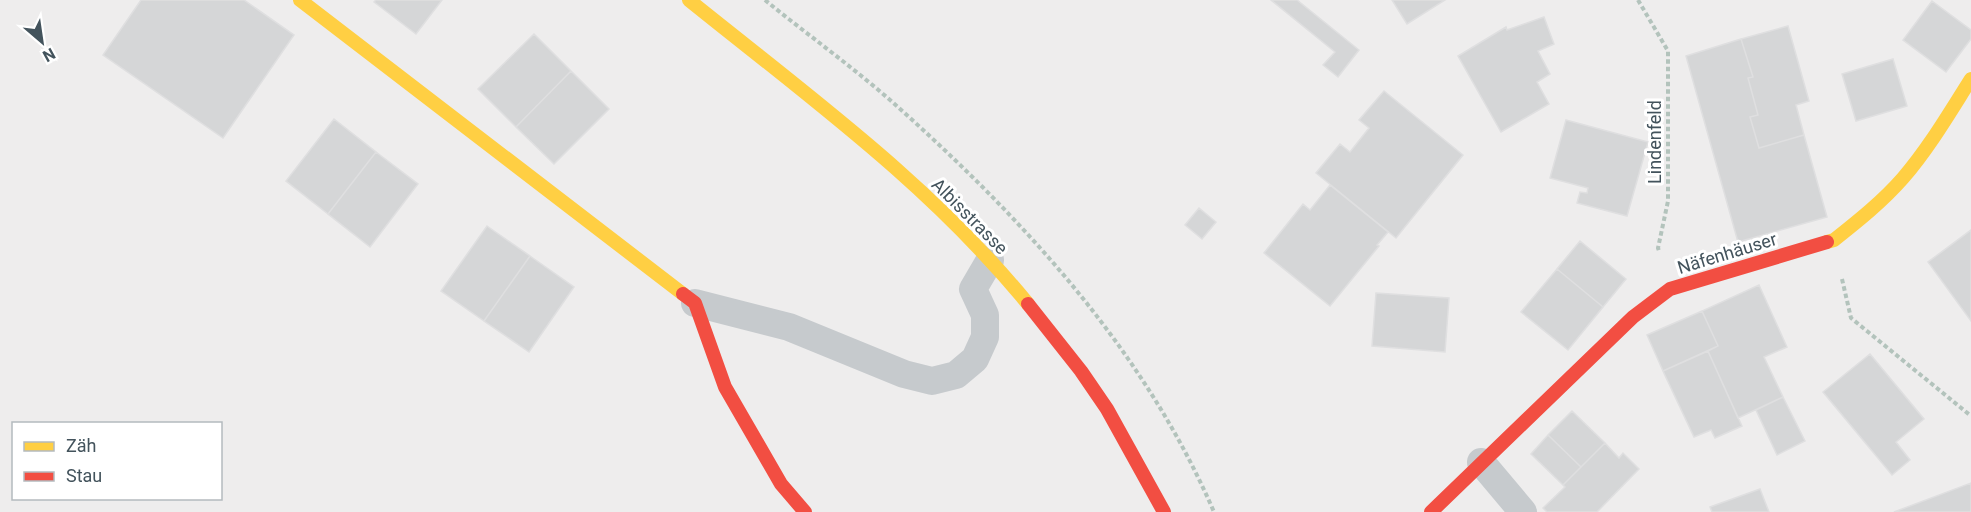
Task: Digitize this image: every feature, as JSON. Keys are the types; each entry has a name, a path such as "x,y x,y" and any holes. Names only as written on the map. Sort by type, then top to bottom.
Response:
{"street":[{"path":"300,0 695,303 725,387 781,484 805,512"},
{"name":"Albisstrasse","path":"689,0 859,136 920,190 990,260 1068,353 1107,409 1164,512"},
{"name":"Näfenhäuser","path":"1431,512 1633,317 1670,290 1692,281 1834,240 1868,212 1903,178 1937,132 1971,79"}],"lane":[{"path":"695,303 789,327 904,374 932,381 956,375 975,359 985,337 985,315 973,289 990,260"},
{"path":"1482,462 1524,512"}],"path":[{"name":"Lindenfeld","path":"1638,0 1668,51 1668,201 1658,248 1670,290"},
{"path":"1834,240 1851,318 1971,416"}],"building":[{"path":"141,0 244,0 294,35 223,138 103,55"},
{"path":"376,0 442,0 416,34 374,2"},
{"path":"1271,0 1297,0 1359,50 1338,77 1323,65 1335,52"},
{"path":"1392,0 1445,0 1407,24"},
{"path":"1932,1 1971,30 1971,39 1946,72 1903,40"},
{"path":"1544,17 1554,44 1538,51 1550,74 1537,82 1549,104 1501,132 1458,56 1506,27 1507,30"},
{"path":"1788,26 1809,101 1796,105 1804,135 1759,148 1750,117 1758,115 1748,78 1753,77 1741,39"},
{"path":"534,34 571,71 516,127 478,89"},
{"path":"1741,39 1753,77 1748,78 1758,115 1750,117 1759,148 1804,135 1827,217 1738,242 1686,56"},
{"path":"1893,59 1907,106 1856,121 1842,74"},
{"path":"571,71 609,109 554,164 516,127"},
{"path":"1384,91 1463,155 1396,238 1316,173 1340,144 1350,152 1369,128 1359,120"},
{"path":"334,119 376,152 328,214 286,181"},
{"path":"1566,120 1648,142 1627,216 1577,203 1580,192 1587,193 1588,188 1550,178"},
{"path":"376,152 418,184 370,247 328,214"},
{"path":"1330,185 1388,232 1330,306 1264,253 1303,204 1310,210"},
{"path":"1199,208 1216,222 1202,239 1185,225"},
{"path":"487,226 530,256 484,321 441,291"},
{"path":"1971,230 1971,321 1928,262"},
{"path":"1580,241 1626,279 1603,307 1557,269"},
{"path":"530,256 574,287 529,352 484,321"},
{"path":"1557,269 1603,307 1568,350 1521,312"},
{"path":"1759,285 1787,347 1764,357 1783,397 1738,418 1708,351 1718,346 1702,311"},
{"path":"1376,293 1449,298 1445,352 1372,346"},
{"path":"1702,311 1718,346 1663,371 1647,335"},
{"path":"1708,351 1742,426 1715,438 1711,430 1694,437 1663,371"},
{"path":"1870,354 1924,419 1896,442 1910,460 1892,475 1823,392"},
{"path":"1783,397 1805,441 1777,455 1756,410"},
{"path":"1572,411 1605,443 1581,467 1548,435"},
{"path":"1548,435 1581,467 1563,485 1531,454"},
{"path":"1605,443 1619,458 1623,453 1639,469 1597,512 1547,512 1543,508"},
{"path":"1971,483 1971,512 1894,512"},
{"path":"1760,489 1769,512 1712,512 1710,507"}],"traffic: slow":[{"path":"300,0 683,294"},
{"path":"689,0 823,107 909,180 990,260 1028,304"},
{"path":"1827,242 1834,240 1861,218 1903,178 1930,142 1971,79"}],"traffic: jam":[{"path":"1431,512 1633,317 1670,289 1827,242"},
{"path":"683,294 695,303 725,387 781,484 805,512"},
{"path":"1028,304 1081,371 1107,409 1164,512"}]}
